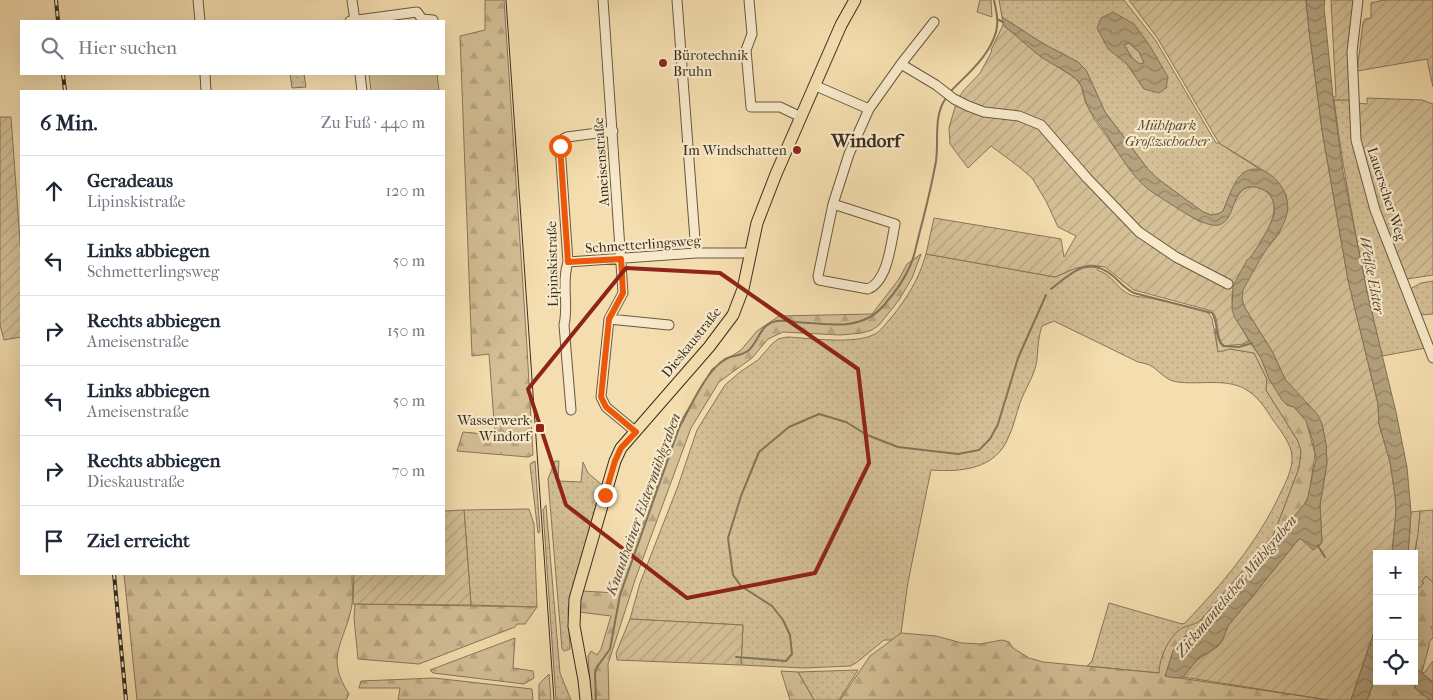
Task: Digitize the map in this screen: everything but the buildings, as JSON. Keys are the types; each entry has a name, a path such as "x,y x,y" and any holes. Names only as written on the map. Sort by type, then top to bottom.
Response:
{"main road":[{"name":"Dieskaustraße","path":"586,700 574,626 575,599 615,461 621,448 709,347 733,315 743,289 757,223 776,174 841,25 855,0"}],"street":[{"path":"198,0 200,20"},
{"path":"352,0 355,20"},
{"name":"Ameisenstraße","path":"603,0 623,293 609,319 601,397 606,407 636,432"},
{"path":"677,0 696,253"},
{"path":"749,0 752,34 746,50 750,107 780,107 801,117"},
{"name":"Lauerscher Weg","path":"1358,0 1352,52 1356,140 1375,210 1433,358"},
{"path":"362,20 417,12 422,20 433,20"},
{"path":"833,204 895,224 887,266 872,287 868,289 819,280 818,276 833,204 849,154 869,109 934,22"},
{"path":"901,64 951,96 984,112 1019,116 1041,125 1087,178 1139,232 1170,253 1228,284"},
{"path":"205,75 206,90"},
{"path":"360,75 362,90"},
{"path":"816,86 869,109"},
{"name":"Lipinskistraße","path":"571,410 564,325 567,313 564,274 568,262 560,146 563,139 567,137 613,131"},
{"name":"Schmetterlingsweg","path":"568,262 696,253 750,253"},
{"path":"609,319 669,324"}],"highlighted area":[{"path":"626,268 720,273 858,369 869,463 815,573 687,598 566,505 528,389"}],"green space":[{"path":"485,0 504,0 533,455 528,457 457,451 463,432 495,435 489,354 472,356 460,36 485,30"},
{"path":"980,0 991,0 992,17 977,12"},
{"name":"Mühlpark Großzschocher","path":"999,0 1124,0 1156,41 1216,143 1219,143 1264,172 1255,171 1241,177 1232,189 1223,211 1211,215 1203,212 1158,179 1147,168 1105,112 1086,70 1078,62 1042,43 1002,17","holes":["1113,12 1166,88 1144,89 1127,64"]},
{"path":"1129,0 1306,0 1322,130 1348,280 1378,404 1379,424 1390,462 1395,495 1396,512 1392,550 1373,550 1373,635 1351,700 1329,700 1183,677 1197,660 1218,646 1228,626 1299,539 1301,538 1313,550 1322,542 1320,505 1327,463 1322,424 1285,379 1272,351 1245,308 1241,296 1242,290 1264,252 1279,234 1288,209 1286,194 1266,172 1219,143 1158,39"},
{"path":"1331,0 1354,0 1350,100 1334,100 1333,97 1336,97"},
{"path":"1384,0 1433,0 1433,87 1427,59 1357,71 1363,23 1365,19 1371,18 1371,3"},
{"path":"1003,25 1042,57 1075,78 1081,85 1085,101 1094,119 1135,176 1157,195 1200,222 1228,218 1238,196 1245,189 1256,187 1269,194 1274,204 1273,216 1260,244 1235,285 1232,296 1233,309 1249,341 1243,344 1225,346 1220,338 1215,315 1212,311 1134,290 1105,267 1091,265 1076,268 1055,277 926,254 934,218 1061,239 1064,257 1076,236 1058,227 1046,201 1032,178 991,146 968,168 950,144 949,128 957,100 980,73"},
{"path":"1129,43 1139,52 1145,63 1140,64 1133,59 1124,45"},
{"path":"290,75 304,75 306,87 292,88"},
{"path":"369,75 437,75 439,90 371,90"},
{"path":"1367,98 1422,100 1433,104 1433,275 1407,279 1385,226 1372,190 1358,130 1358,103 1367,104"},
{"path":"1334,100 1350,100 1426,348 1382,356 1343,164"},
{"path":"0,117 11,117 20,241 20,337 4,340 0,325"},
{"path":"921,254 912,278 899,300 879,325 872,330 840,335 783,332 768,339 752,358 719,382 691,428 635,580 608,664 609,700 591,700 588,656 591,651 597,655 601,649 611,616 579,612 582,591 617,593 682,419 712,369 741,350 757,331 779,316 872,314 899,279 907,264"},
{"path":"926,254 1055,277 1076,268 1100,266 1097,270 1107,275 1126,293 1207,312 1212,318 1218,352 1230,349 1254,353 1267,379 1266,390 1298,441 1301,450 1299,468 1274,534 1201,620 1196,624 1183,628 1159,673 1087,666 1092,661 1109,603 1182,624 1185,623 1239,561 1262,528 1289,475 1292,461 1290,446 1264,407 1254,395 1245,389 1229,384 1212,382 1186,383 1171,380 1151,366 1138,362 1054,321 1042,326 1034,371 1020,403 1011,432 996,456 976,467 954,470 931,470 908,582 901,633 892,640 884,640 850,666 804,668 741,665 743,625 630,619 640,583 678,486 697,430 725,385 758,360 778,339 787,337 844,340 866,337 877,333 907,296 920,272"},
{"path":"1433,281 1433,314 1420,315 1410,289 1421,283"},
{"path":"1218,328 1220,341 1243,344 1249,341 1261,358 1266,371 1291,406 1306,420 1315,454 1309,495 1303,507 1261,559 1225,597 1213,620 1185,636 1173,651 1166,676 1329,700 840,700 870,656 901,633 936,636 962,643 980,644 1002,640 1009,642 1013,648 1029,658 1043,662 1159,673 1162,656 1175,634 1181,628 1201,620 1274,534 1299,468 1301,451 1298,441 1266,390 1267,379 1254,353 1230,349 1218,352 1215,329"},
{"path":"535,461 540,532 538,533 530,465"},
{"path":"555,461 559,461 558,481 581,482 583,462 588,473 602,485 571,594 568,610 570,649 564,651 562,649 548,479"},
{"path":"546,505 560,673 571,700 556,700 543,510"},
{"path":"529,509 534,524 537,607 471,605 464,510"},
{"path":"464,510 471,605 353,604 354,575 445,575 445,511"},
{"path":"1433,510 1433,582 1426,577 1424,583 1419,588 1418,550 1416,550 1420,511"},
{"path":"1420,511 1415,550 1408,550 1411,512"},
{"path":"124,575 352,575 352,605 338,649 337,659 342,681 349,694 346,700 137,700"},
{"path":"1426,576 1433,582 1433,627 1431,627 1433,638 1429,642 1422,672 1424,673 1433,661 1433,682 1418,671 1418,587 1424,583 1422,581"},
{"path":"355,604 537,607 525,624 517,624 515,627 419,664 358,659 354,618"},
{"path":"630,619 743,625 741,665 617,660 616,653"},
{"path":"515,638 513,668 533,671 534,678 524,684 433,673 430,670"},
{"path":"858,670 839,700 814,700 798,672"},
{"path":"781,671 798,672 814,700 790,700"},
{"path":"549,674 551,700 539,700 539,684"},
{"path":"434,678 532,689 533,700 398,700 400,688 359,688 361,681"},
{"path":"1373,684 1415,685 1415,688 1430,700 1367,700"}],"water":[{"path":"1306,0 1325,0 1324,7 1333,97 1343,172 1368,297 1396,412 1407,467 1411,512 1408,550 1392,550 1396,512 1390,462 1379,424 1378,404 1348,280 1322,130"},
{"path":"1113,12 1134,24 1150,46 1168,77 1166,88 1159,93 1144,89 1127,64 1108,49 1097,28 1101,18","holes":["1129,43 1139,52 1144,63 1140,64 1133,59 1124,45"]},
{"path":"1002,17 1042,43 1078,62 1086,70 1105,112 1147,168 1158,179 1203,212 1211,215 1223,211 1232,188 1240,176 1248,170 1257,169 1274,177 1285,194 1288,204 1281,229 1261,258 1243,290 1242,301 1272,351 1285,379 1318,415 1322,424 1327,463 1320,505 1322,542 1313,550 1299,539 1228,626 1218,646 1197,660 1183,677 1165,676 1173,651 1185,636 1213,620 1225,597 1261,559 1264,552 1307,501 1316,459 1313,441 1306,421 1294,407 1287,405 1282,400 1269,379 1261,358 1235,318 1232,310 1233,286 1273,219 1273,201 1268,192 1259,188 1250,187 1243,189 1225,221 1219,225 1213,225 1197,219 1149,190 1122,159 1088,107 1079,82 1031,49 1003,25"},
{"path":"1373,635 1373,684 1367,700 1351,700"},
{"path":"1418,671 1433,682 1433,700 1430,700 1415,688 1415,685 1418,685"}],"waterway":[{"name":"Knauthainer Elstermühlgraben","path":"950,92 977,65 993,41 997,24 994,0"},
{"name":"Zickmantelscher Mühlgraben","path":"997,19 1003,22"},
{"name":"Knauthainer Elstermühlgraben","path":"596,700 595,673 610,649 620,595 679,428 699,391 711,372 718,365 725,359 747,352 767,325 771,323 777,321 832,325 855,323 875,314 888,301 906,275 914,256 936,161 939,112 946,98"},
{"path":"1051,289 1073,272 1088,267 1096,267 1113,276 1134,293 1212,313 1218,338 1223,346 1239,347 1252,343"},
{"path":"736,657 786,661 792,654 790,635 783,620 772,606 741,586 733,575 728,538 741,496 759,452 789,427 819,414 846,422 867,435 898,447 958,454 979,450 990,439 998,424 1018,358 1046,295"},
{"path":"1318,546 1325,557"}],"tram line":[{"path":"506,0 554,700"}],"railway":[{"path":"56,0 58,20"},
{"path":"63,75 65,90"},
{"path":"114,575 126,700"}],"place":[{"name":"Bürotechnik Bruhn","path":"663,63"},
{"name":"Im Windschatten","path":"797,150"},
{"name":"Wasserwerk Windorf","path":"540,428"}],"district":[{"name":"Windorf","path":"866,140"}],"route":[{"path":"560,146 568,262 621,259 623,293 609,319 601,397 606,407 636,432 621,448 605,495"}],"water label":[{"name":"Weiße Elster","path":"1372,275"}]}
